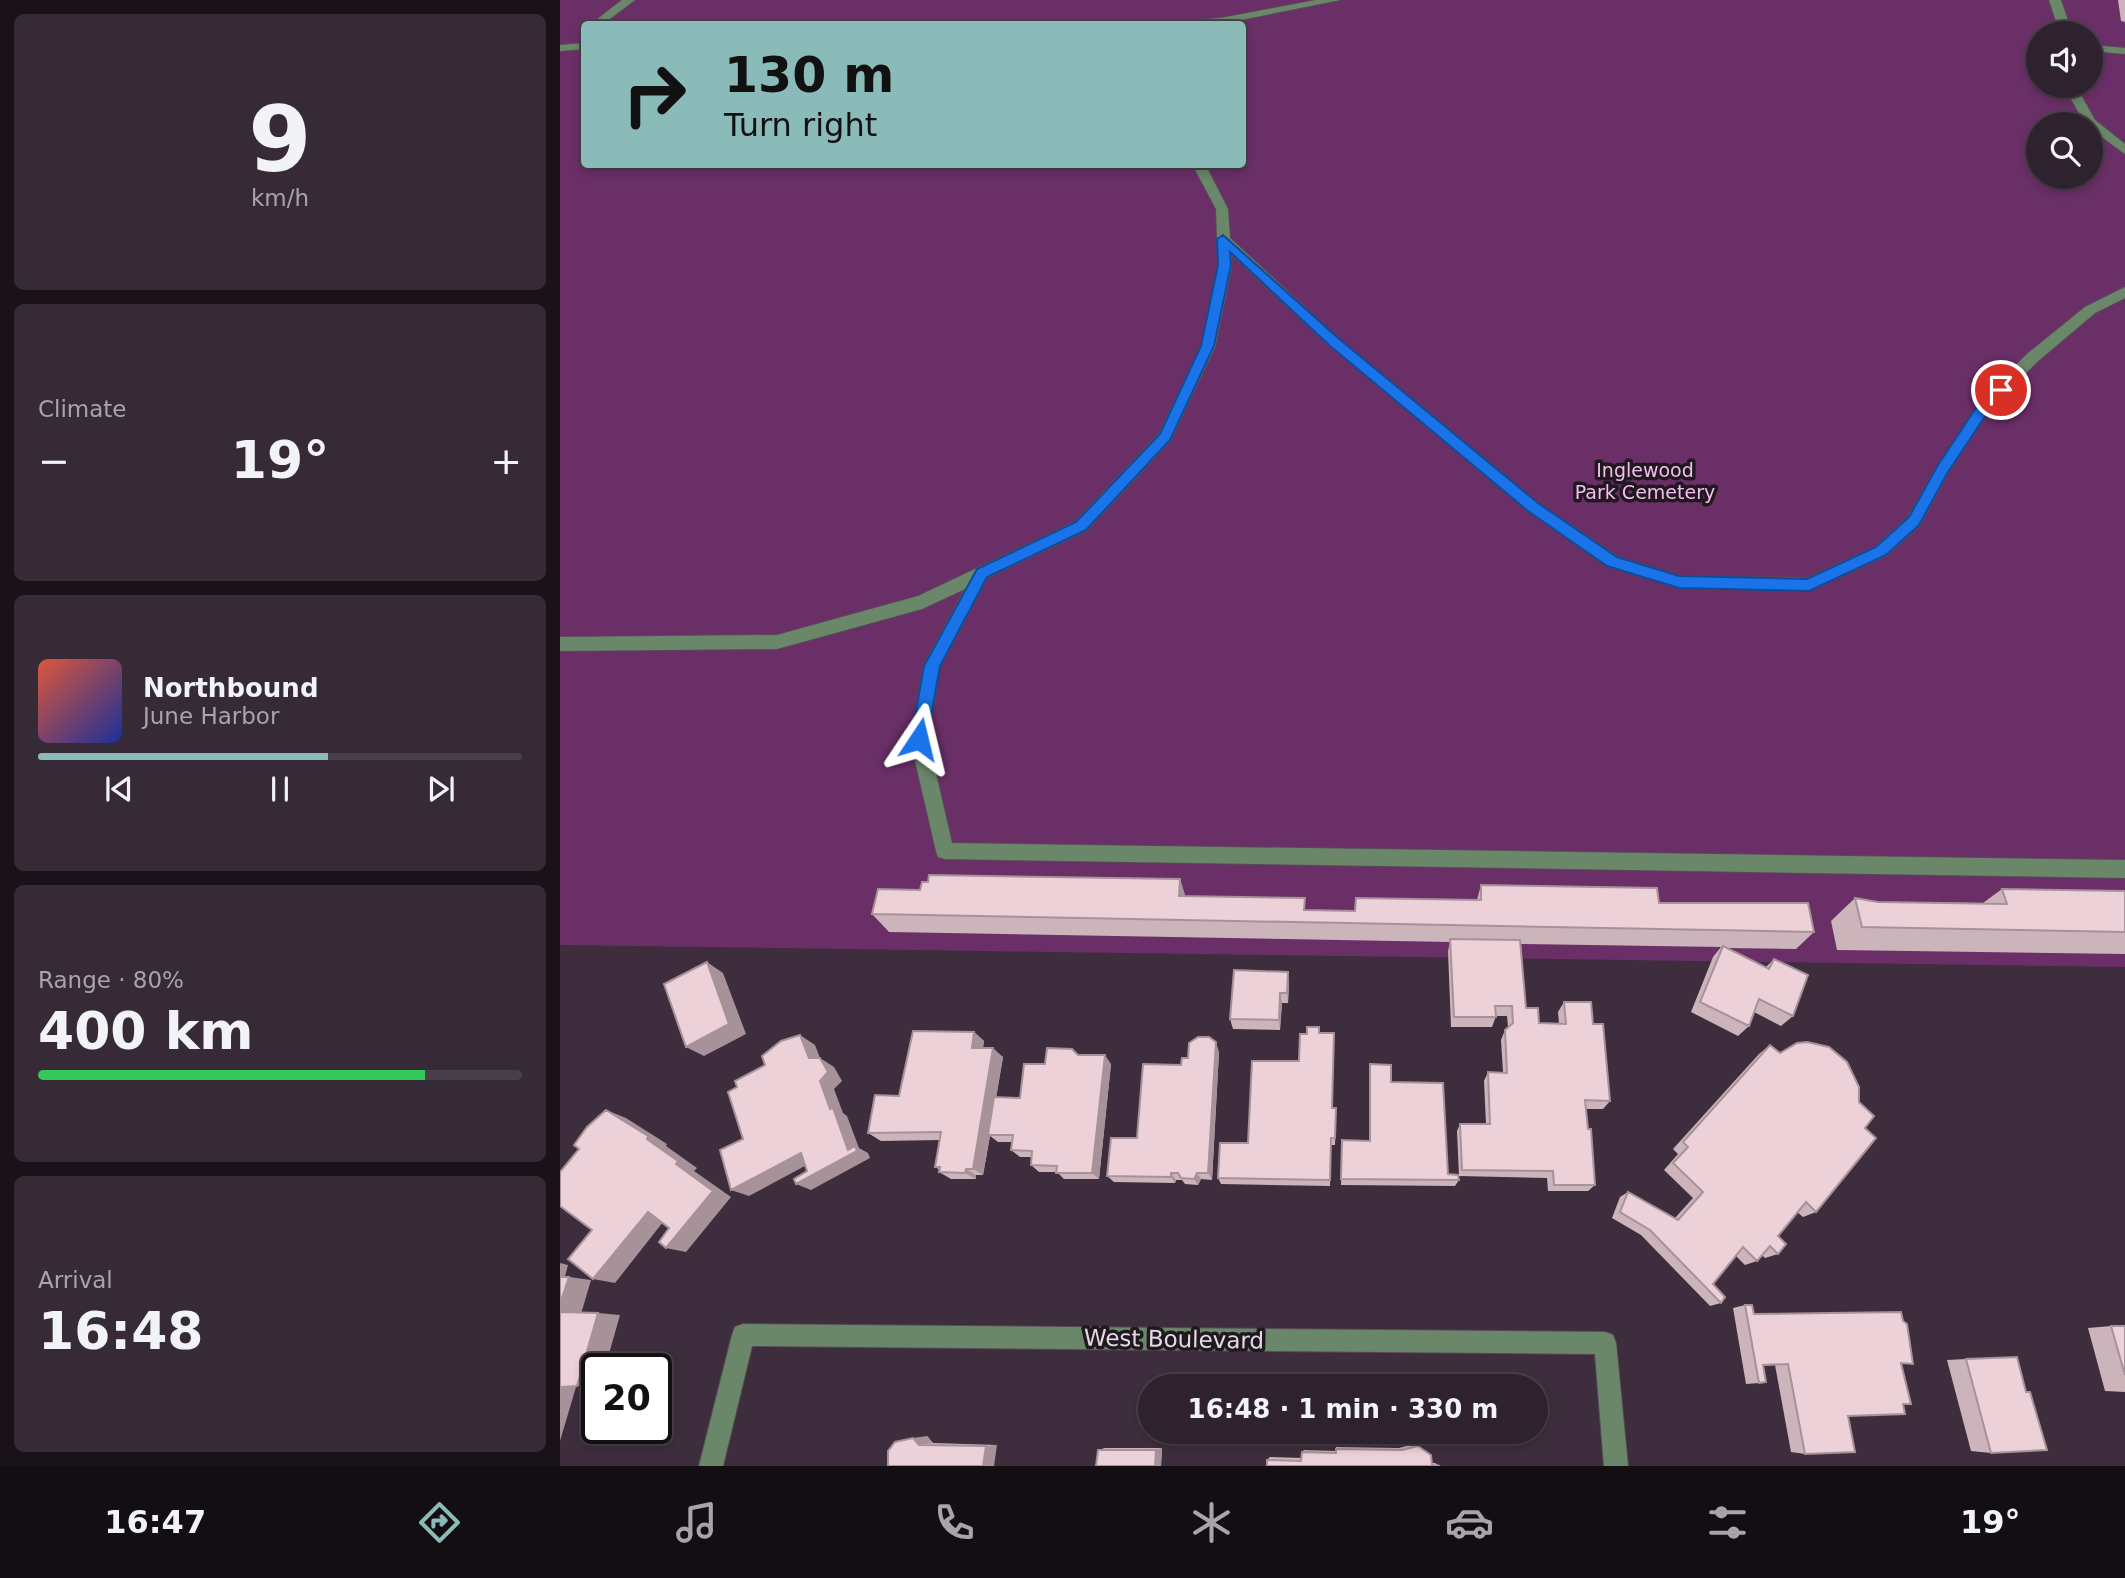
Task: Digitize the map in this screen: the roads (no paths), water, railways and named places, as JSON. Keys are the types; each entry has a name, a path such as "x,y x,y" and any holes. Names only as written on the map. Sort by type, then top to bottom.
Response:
{"street":[{"path":"600,21 629,0"},
{"path":"1221,21 1334,0"},
{"path":"2055,0 2062,21"},
{"path":"563,47 581,35"},
{"path":"563,47 581,46"},
{"path":"2103,49 2125,51"},
{"path":"2077,98 2090,122 2125,150"},
{"path":"560,644 777,642 922,602 1081,526 1165,437 1208,346 1224,265 1222,209 1200,168"},
{"path":"1223,239 1334,342 1533,507 1613,562 1692,583 1809,585 1881,551 1914,521 1943,469 1985,405 2032,358 2090,310 2125,292"},
{"path":"982,573 932,666 919,739 946,851 2125,869"},
{"name":"West Boulevard","path":"711,1466 743,1335 1605,1343 1616,1466"}],"park label":[{"name":"Inglewood Park Cemetery","path":"1645,481"}]}
